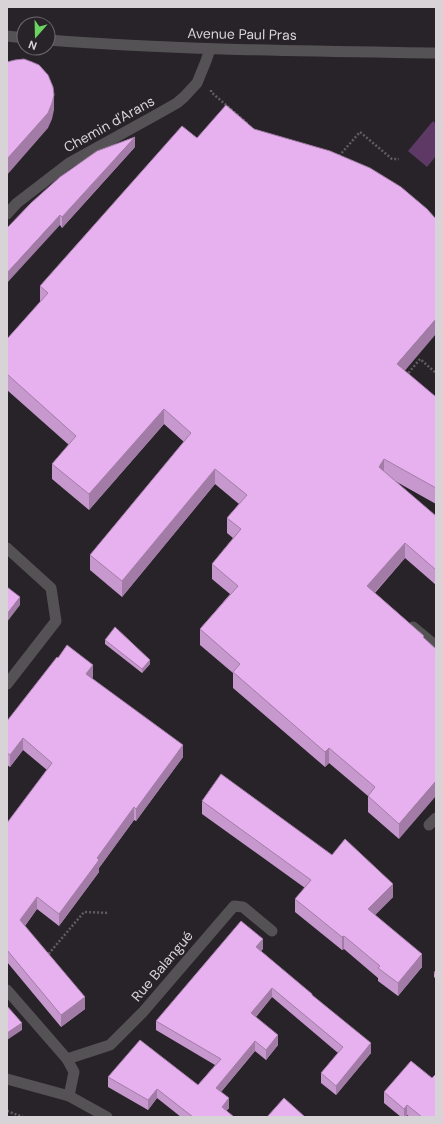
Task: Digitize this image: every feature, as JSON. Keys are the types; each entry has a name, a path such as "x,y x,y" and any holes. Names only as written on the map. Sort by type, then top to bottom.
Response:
{"street":[{"name":"Avenue Paul Pras","path":"56,41 210,49 436,53"},
{"name":"Chemin d'Arans","path":"7,214 17,203 69,163 177,103 197,83 210,49"},
{"path":"7,548 50,588 56,621 7,684"},
{"path":"408,622 436,646"},
{"name":"Rue Balangué","path":"67,1059 110,1045 143,1012 234,906 243,908 272,931"},
{"path":"7,990 67,1059 74,1072 69,1096"},
{"path":"7,1079 69,1096 107,1117"}],"path":[{"path":"211,92 251,127"},
{"path":"335,160 360,132 392,160 399,159"},
{"path":"404,377 420,359 436,373"},
{"path":"401,374 411,382"},
{"path":"44,960 84,912 109,913"},
{"path":"7,1111 23,1117"}],"shaded area":[{"path":"433,121 436,124 436,156 427,167 408,151"}],"building":[{"path":"24,59 39,65 48,75 53,87 54,95 48,113 7,159 7,62"},
{"path":"226,105 254,129 330,151 370,168 401,187 427,209 436,219 436,319 397,364 436,397 436,488 384,459 379,467 436,516 436,570 405,543 367,586 424,636 423,637 436,649 436,781 399,824 368,796 375,787 329,748 325,752 233,672 240,664 200,629 238,586 212,564 241,529 227,518 247,495 215,469 122,581 90,555 191,433 164,409 89,494 52,464 76,436 7,374 7,339 48,293 40,286 182,126 197,138"},
{"path":"135,137 62,217 60,215 7,273 7,228 31,203 60,177 97,151"},
{"path":"7,587 20,597 7,614"},
{"path":"115,627 150,660 142,669 105,640"},
{"path":"67,645 93,665 86,674 183,745 136,809 134,807 97,858 99,860 59,914 37,897 20,920 85,997 61,1015 7,950 7,823 52,763 23,738 10,755 7,753 7,721"},
{"path":"221,774 332,855 345,839 393,884 368,909 422,954 398,983 378,968 380,966 344,936 342,937 295,899 311,880 202,801"},
{"path":"241,921 263,939 256,947 371,1043 336,1086 321,1073 343,1047 272,988 251,1013 278,1035 266,1050 255,1041 216,1088 229,1098 222,1107 234,1117 193,1117 157,1089 148,1100 108,1077 140,1040 198,1085 221,1059 156,1021"},
{"path":"7,1006 22,1023 7,1033"},
{"path":"411,1061 432,1078 436,1074 436,1117 422,1117 407,1105 404,1109 384,1092"},
{"path":"284,1098 305,1117 267,1117"}]}
